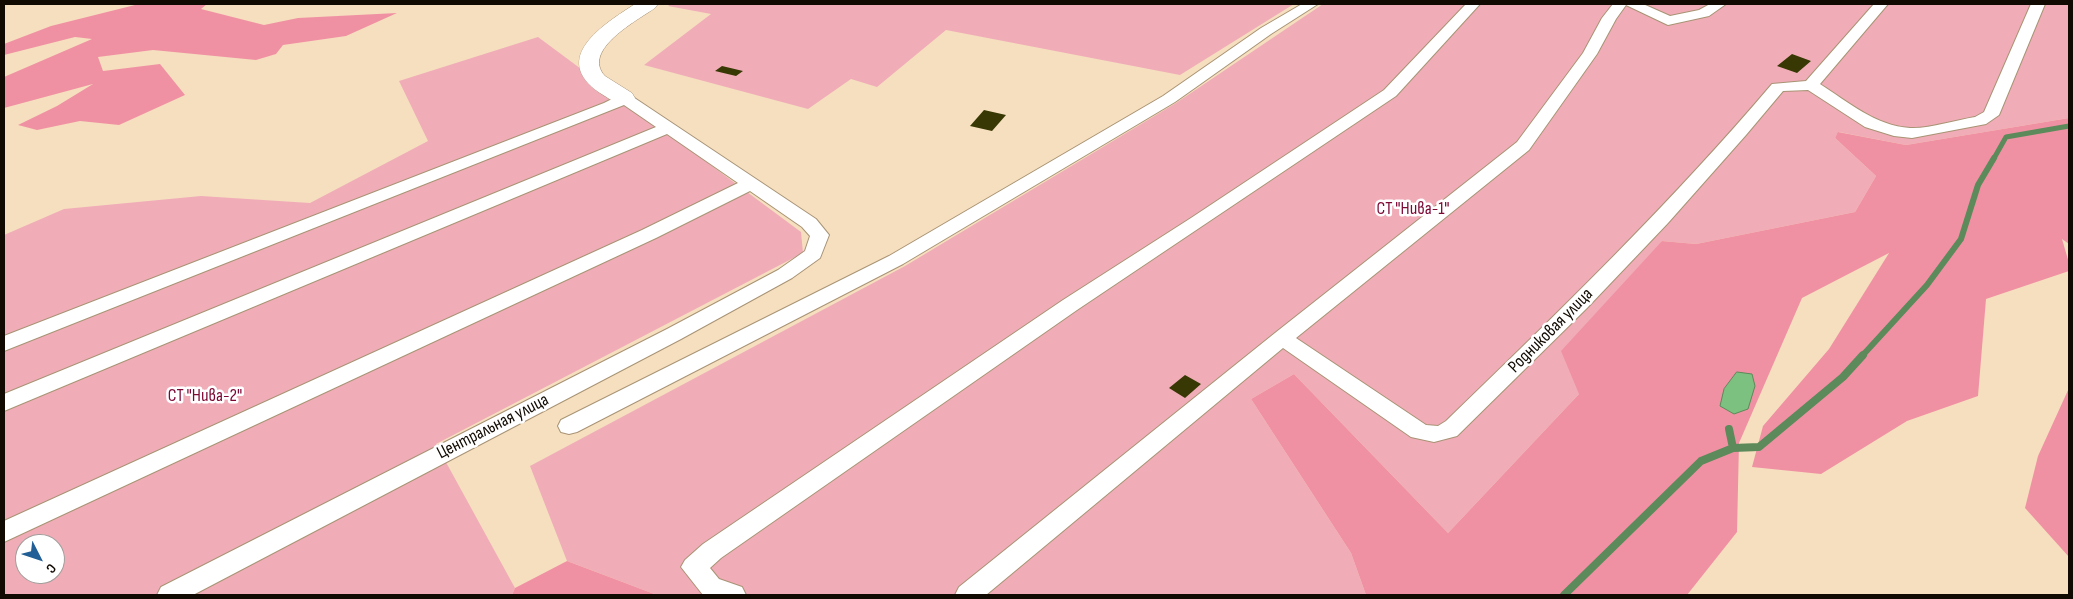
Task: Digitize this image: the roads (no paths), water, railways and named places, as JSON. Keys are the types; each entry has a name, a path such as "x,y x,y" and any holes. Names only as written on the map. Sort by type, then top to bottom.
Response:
{"street":[{"path":"4,532 649,234 750,184 600,82 591,72 588,64 590,51 601,39 648,4"},
{"path":"569,426 896,260 1169,99 1266,31 1312,4"},
{"path":"733,595 710,587 694,567 712,550 1070,306 1215,212 1390,93 1401,84 1472,4"},
{"path":"968,595 1282,338 1523,146 1590,54 1609,18 1620,4"},
{"path":"1632,4 1668,21 1704,12 1719,4"},
{"path":"1881,4 1811,85 1871,124 1889,130 1912,133 1980,121 1991,115 2038,4"},
{"name":"Родниковая улица","path":"1282,338 1419,432 1433,436 1441,435 1454,427 1628,254 1750,122 1778,87 1783,85 1811,85"},
{"path":"4,344 610,106 624,98"},
{"path":"4,403 667,128"},
{"name":"Центральная улица","path":"170,595 674,334 785,274 813,254 820,235 810,223 750,184"}],"waterway":[{"path":"1993,160 2006,137 2069,126"},
{"path":"1862,356 1927,285 1961,239 1978,185 1994,158"},
{"path":"1733,448 1759,447 1843,377 1863,355"},
{"path":"1729,429 1733,448"},
{"path":"1564,595 1701,461 1733,448"}],"park label":[{"name":"СТ \"Нива-1\"","path":"1413,209"},
{"name":"СТ \"Нива-2\"","path":"205,396"}]}
